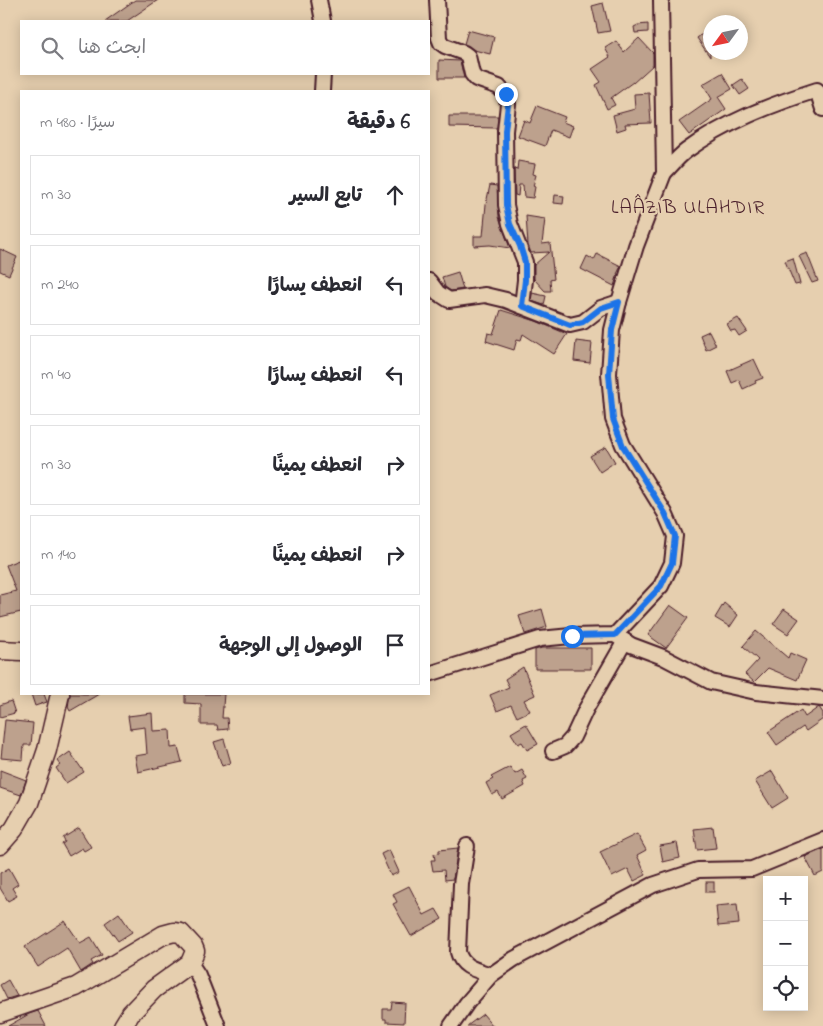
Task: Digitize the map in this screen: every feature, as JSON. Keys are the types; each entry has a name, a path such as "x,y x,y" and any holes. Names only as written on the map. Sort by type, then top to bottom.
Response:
{"main road":[{"path":"0,650 20,651"},
{"path":"0,845 14,829 29,803 46,750 60,695"},
{"path":"0,1013 76,987 163,935 174,932 181,933 195,951 190,963 154,989 131,1013 122,1026"}],"street":[{"path":"320,0 323,20"},
{"path":"437,0 439,38 441,43 468,56 472,74 476,80 499,87 506,94 508,104 505,131 506,205 510,224 525,262 522,306"},
{"path":"553,751 565,746 573,737 620,638 661,586 672,563 675,536 665,513 623,446 613,419 609,374 612,330 619,302 636,246 664,173 661,0"},
{"path":"322,90 323,75"},
{"path":"664,173 685,152 729,124 770,105 817,90 823,109"},
{"path":"430,282 438,293 449,300 485,295 506,300 570,325 583,322 601,308 619,302"},
{"path":"430,674 540,639 572,636 620,638 711,682 756,692 823,699"},
{"path":"452,1026 467,1003 490,975 514,959 653,885 698,870 752,869 823,840"},
{"path":"467,846 461,884 458,952 460,959 467,966 490,975"},
{"path":"190,963 198,976 218,1026"}],"building":[{"path":"135,0 158,0 128,20 106,20"},
{"path":"603,3 610,31 598,33 592,6"},
{"path":"648,24 648,32 635,33 634,27"},
{"path":"468,30 494,37 490,54 474,50 464,44"},
{"path":"703,33 703,47 697,38"},
{"path":"639,38 653,53 653,65 633,83 611,98 615,105 607,109 596,85 601,82 592,69 610,57 605,48 616,41 624,52"},
{"path":"439,60 460,61 464,78 439,78"},
{"path":"722,73 732,89 718,97 726,109 689,135 679,122 712,99 703,84"},
{"path":"742,79 749,89 740,95 733,85"},
{"path":"649,93 651,123 625,124 626,128 617,131 613,115 635,109 634,94"},
{"path":"537,106 565,117 563,122 573,126 569,137 551,130 545,146 518,136 524,120 530,123"},
{"path":"449,116 498,116 497,128 449,127"},
{"path":"518,161 535,164 533,174 536,175 533,186 535,187 533,198 524,197 523,185 519,185 518,196 515,195 514,169 517,170"},
{"path":"490,185 497,186 499,217 510,248 490,245 474,246 474,236 483,236"},
{"path":"555,195 564,196 563,204 554,203"},
{"path":"526,216 545,219 542,244 550,243 554,279 550,280 551,291 545,291 534,279 534,265 549,252 531,253 528,245"},
{"path":"0,249 17,257 9,275 0,271"},
{"path":"807,253 818,281 812,283 799,256"},
{"path":"597,254 621,266 614,286 581,269 587,256 594,260"},
{"path":"793,258 800,284 795,285 785,261"},
{"path":"458,272 463,289 451,291 445,287 442,277"},
{"path":"532,293 546,296 544,305 531,301"},
{"path":"501,310 536,321 567,334 554,354 523,334 521,340 517,339 514,350 486,341 488,333 493,334"},
{"path":"738,318 747,331 739,336 735,330 731,331 727,324"},
{"path":"709,331 716,345 706,350 700,335"},
{"path":"576,341 592,343 590,363 574,361"},
{"path":"754,359 763,378 743,389 739,380 732,383 727,371"},
{"path":"606,447 615,462 600,472 590,456"},
{"path":"20,559 20,612 0,617 0,595 16,591 6,565"},
{"path":"724,603 738,615 730,627 715,618"},
{"path":"670,605 688,618 666,648 648,635"},
{"path":"542,609 547,627 525,634 519,616"},
{"path":"784,609 799,619 788,634 773,624"},
{"path":"756,631 788,658 790,653 806,660 797,680 768,668 754,682 745,674 758,660 743,646"},
{"path":"542,648 591,648 591,669 535,669 535,650"},
{"path":"523,667 535,695 524,700 530,711 517,717 511,705 497,711 490,695 509,687 505,679"},
{"path":"31,695 44,695 47,702 35,706"},
{"path":"70,695 97,695 70,711 68,707"},
{"path":"185,695 224,695 222,718 227,718 228,729 218,730 217,725 201,725 201,704 185,703"},
{"path":"11,701 15,713 0,717 0,705"},
{"path":"819,707 823,713 823,719 806,731 803,727 777,745 768,732 801,710 805,717"},
{"path":"152,713 153,731 170,730 171,748 178,747 182,762 138,772 135,756 147,754 145,727 130,729 128,716"},
{"path":"5,720 33,723 31,745 24,745 23,760 1,758"},
{"path":"526,724 538,744 527,750 522,742 518,744 511,733"},
{"path":"224,739 231,763 222,766 214,742"},
{"path":"70,752 84,772 66,783 56,768 60,765 57,761"},
{"path":"510,767 515,774 522,770 527,779 523,781 525,786 502,799 498,792 492,795 486,783 493,779 491,777"},
{"path":"0,770 26,780 21,795 0,788"},
{"path":"772,771 788,798 772,808 755,781"},
{"path":"713,827 716,848 697,850 694,829"},
{"path":"79,828 91,847 84,851 82,848 69,856 62,844 65,842 63,838"},
{"path":"637,834 646,850 637,855 646,875 634,881 628,869 612,877 600,852"},
{"path":"677,843 680,858 663,862 660,846"},
{"path":"458,848 453,879 445,880 444,870 433,871 431,860 435,860 434,854 439,853 439,850"},
{"path":"823,849 823,872 815,876 805,857"},
{"path":"389,850 399,872 391,876 381,854"},
{"path":"9,868 18,884 12,888 17,896 8,901 0,888 0,873"},
{"path":"706,882 714,882 714,892 706,892"},
{"path":"409,886 424,915 436,909 442,919 411,936 393,904 397,902 393,894"},
{"path":"737,904 739,924 718,926 716,906"},
{"path":"119,913 132,932 118,941 105,923"},
{"path":"65,921 80,943 91,937 102,955 91,961 93,964 81,972 67,948 38,967 25,947"},
{"path":"8,980 17,996 7,999 0,985"},
{"path":"392,1002 405,1003 404,1023 386,1022 386,1019 383,1019 383,1009 391,1009"},
{"path":"38,1011 46,1026 8,1026 29,1014"},
{"path":"483,1014 493,1026 467,1026"}],"district":[{"name":"LAÂZIB ULAHDIR","path":"688,208"}],"route":[{"path":"506,94 508,104 505,131 506,205 510,224 525,262 522,306 570,325 583,322 601,308 619,302 612,330 609,374 613,419 623,446 665,513 675,536 672,563 661,586 615,635 572,636"}]}
